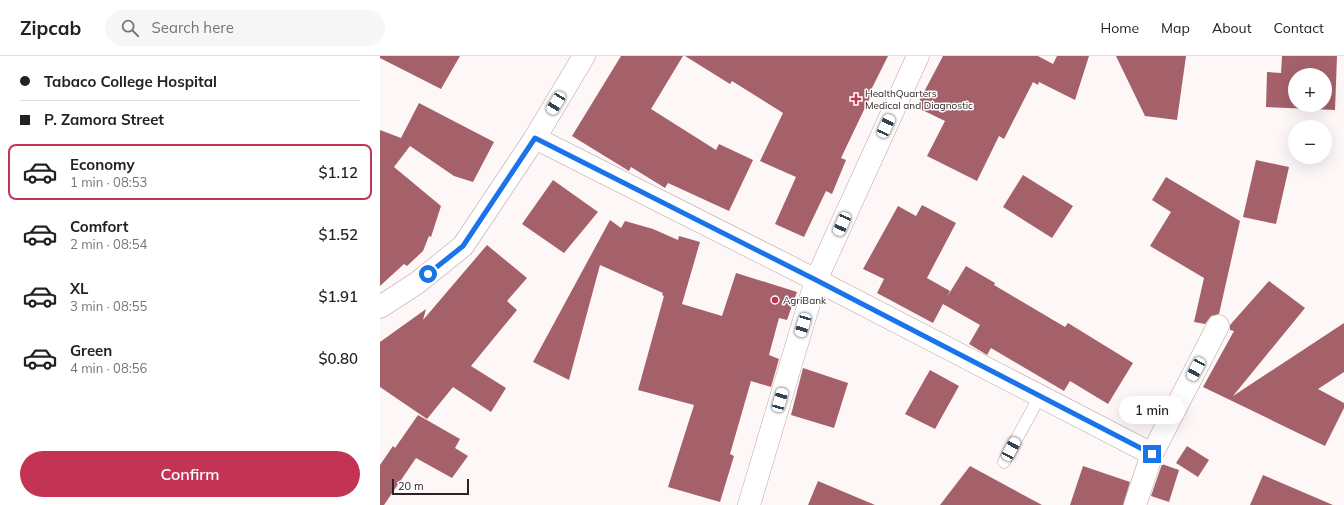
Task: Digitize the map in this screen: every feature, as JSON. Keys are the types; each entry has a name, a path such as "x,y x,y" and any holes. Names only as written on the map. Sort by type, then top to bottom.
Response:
{"street":[{"path":"380,307 417,283 463,246 535,138 584,56"},
{"path":"749,505 816,280 918,56"},
{"path":"535,138 816,280 1152,454"},
{"path":"1135,505 1152,454 1218,326"}],"lane":[{"path":"1004,462 1040,396"}],"building":[{"path":"380,56 460,56 441,89 380,58"},
{"path":"621,56 683,56 651,109 716,150 719,144 753,160 729,211 668,183 665,188 631,167 629,171 572,136"},
{"path":"685,56 888,56 871,90 873,91 841,158 846,160 832,194 826,191 804,237 775,224 796,177 760,161 783,113 732,81 730,84"},
{"path":"943,56 1038,56 1053,64 1057,56 1089,56 1075,100 1039,82 1038,85 1033,82 1004,139 999,136 977,181 927,156 945,121 916,107"},
{"path":"1116,56 1186,56 1177,120 1145,116"},
{"path":"1282,56 1337,56 1335,110 1332,110 1332,68 1288,68 1288,108 1266,107 1267,72 1281,73"},
{"path":"419,103 494,142 473,182 454,176 410,146 394,167 441,206 431,237 429,236 423,251 407,266 404,264 380,286 380,130 401,138"},
{"path":"1256,160 1289,167 1276,224 1243,217"},
{"path":"1023,175 1073,206 1052,238 1003,207"},
{"path":"1166,177 1240,221 1219,314 1211,316 1205,324 1194,322 1204,278 1150,246 1171,212 1152,200"},
{"path":"553,180 598,212 564,253 522,224"},
{"path":"922,205 956,223 927,278 950,291 947,297 966,266 995,283 994,285 1065,327 1068,323 1133,363 1108,404 1070,381 1064,391 991,348 987,355 969,344 980,325 943,304 933,323 877,293 884,279 863,269 898,206 916,216"},
{"path":"610,220 621,228 625,221 653,229 678,240 679,236 700,242 682,304 722,316 736,273 797,292 787,320 779,318 769,355 779,359 771,387 751,381 730,454 734,456 720,502 668,487 694,405 638,390 664,296 662,295 663,293 600,265 569,380 533,362"},
{"path":"487,245 527,278 507,301 517,310 471,366 506,388 491,412 453,387 427,419 380,387 380,342 426,309 423,320"},
{"path":"1269,281 1305,308 1233,396 1344,323 1344,372 1318,389 1344,403 1344,408 1325,446 1203,387 1234,331 1230,330 1230,325"},
{"path":"803,368 848,383 834,428 791,415"},
{"path":"930,370 959,386 935,429 905,414"},
{"path":"418,415 460,439 455,448 468,456 452,478 416,458 384,505 380,505 380,465 393,446 395,448"},
{"path":"1187,446 1209,460 1198,477 1176,463"},
{"path":"1162,464 1179,470 1169,502 1151,496"},
{"path":"970,466 1042,505 940,505"},
{"path":"1083,466 1130,482 1123,505 1070,505"},
{"path":"1263,475 1333,505 1250,505"},
{"path":"818,481 875,505 808,505"}],"place":[{"name":"HealthQuarters Medical and Diagnostic","path":"856,99"},
{"name":"AgriBank","path":"775,300"}],"route":[{"path":"428,274 463,246 535,138 816,280 1152,454"}]}
